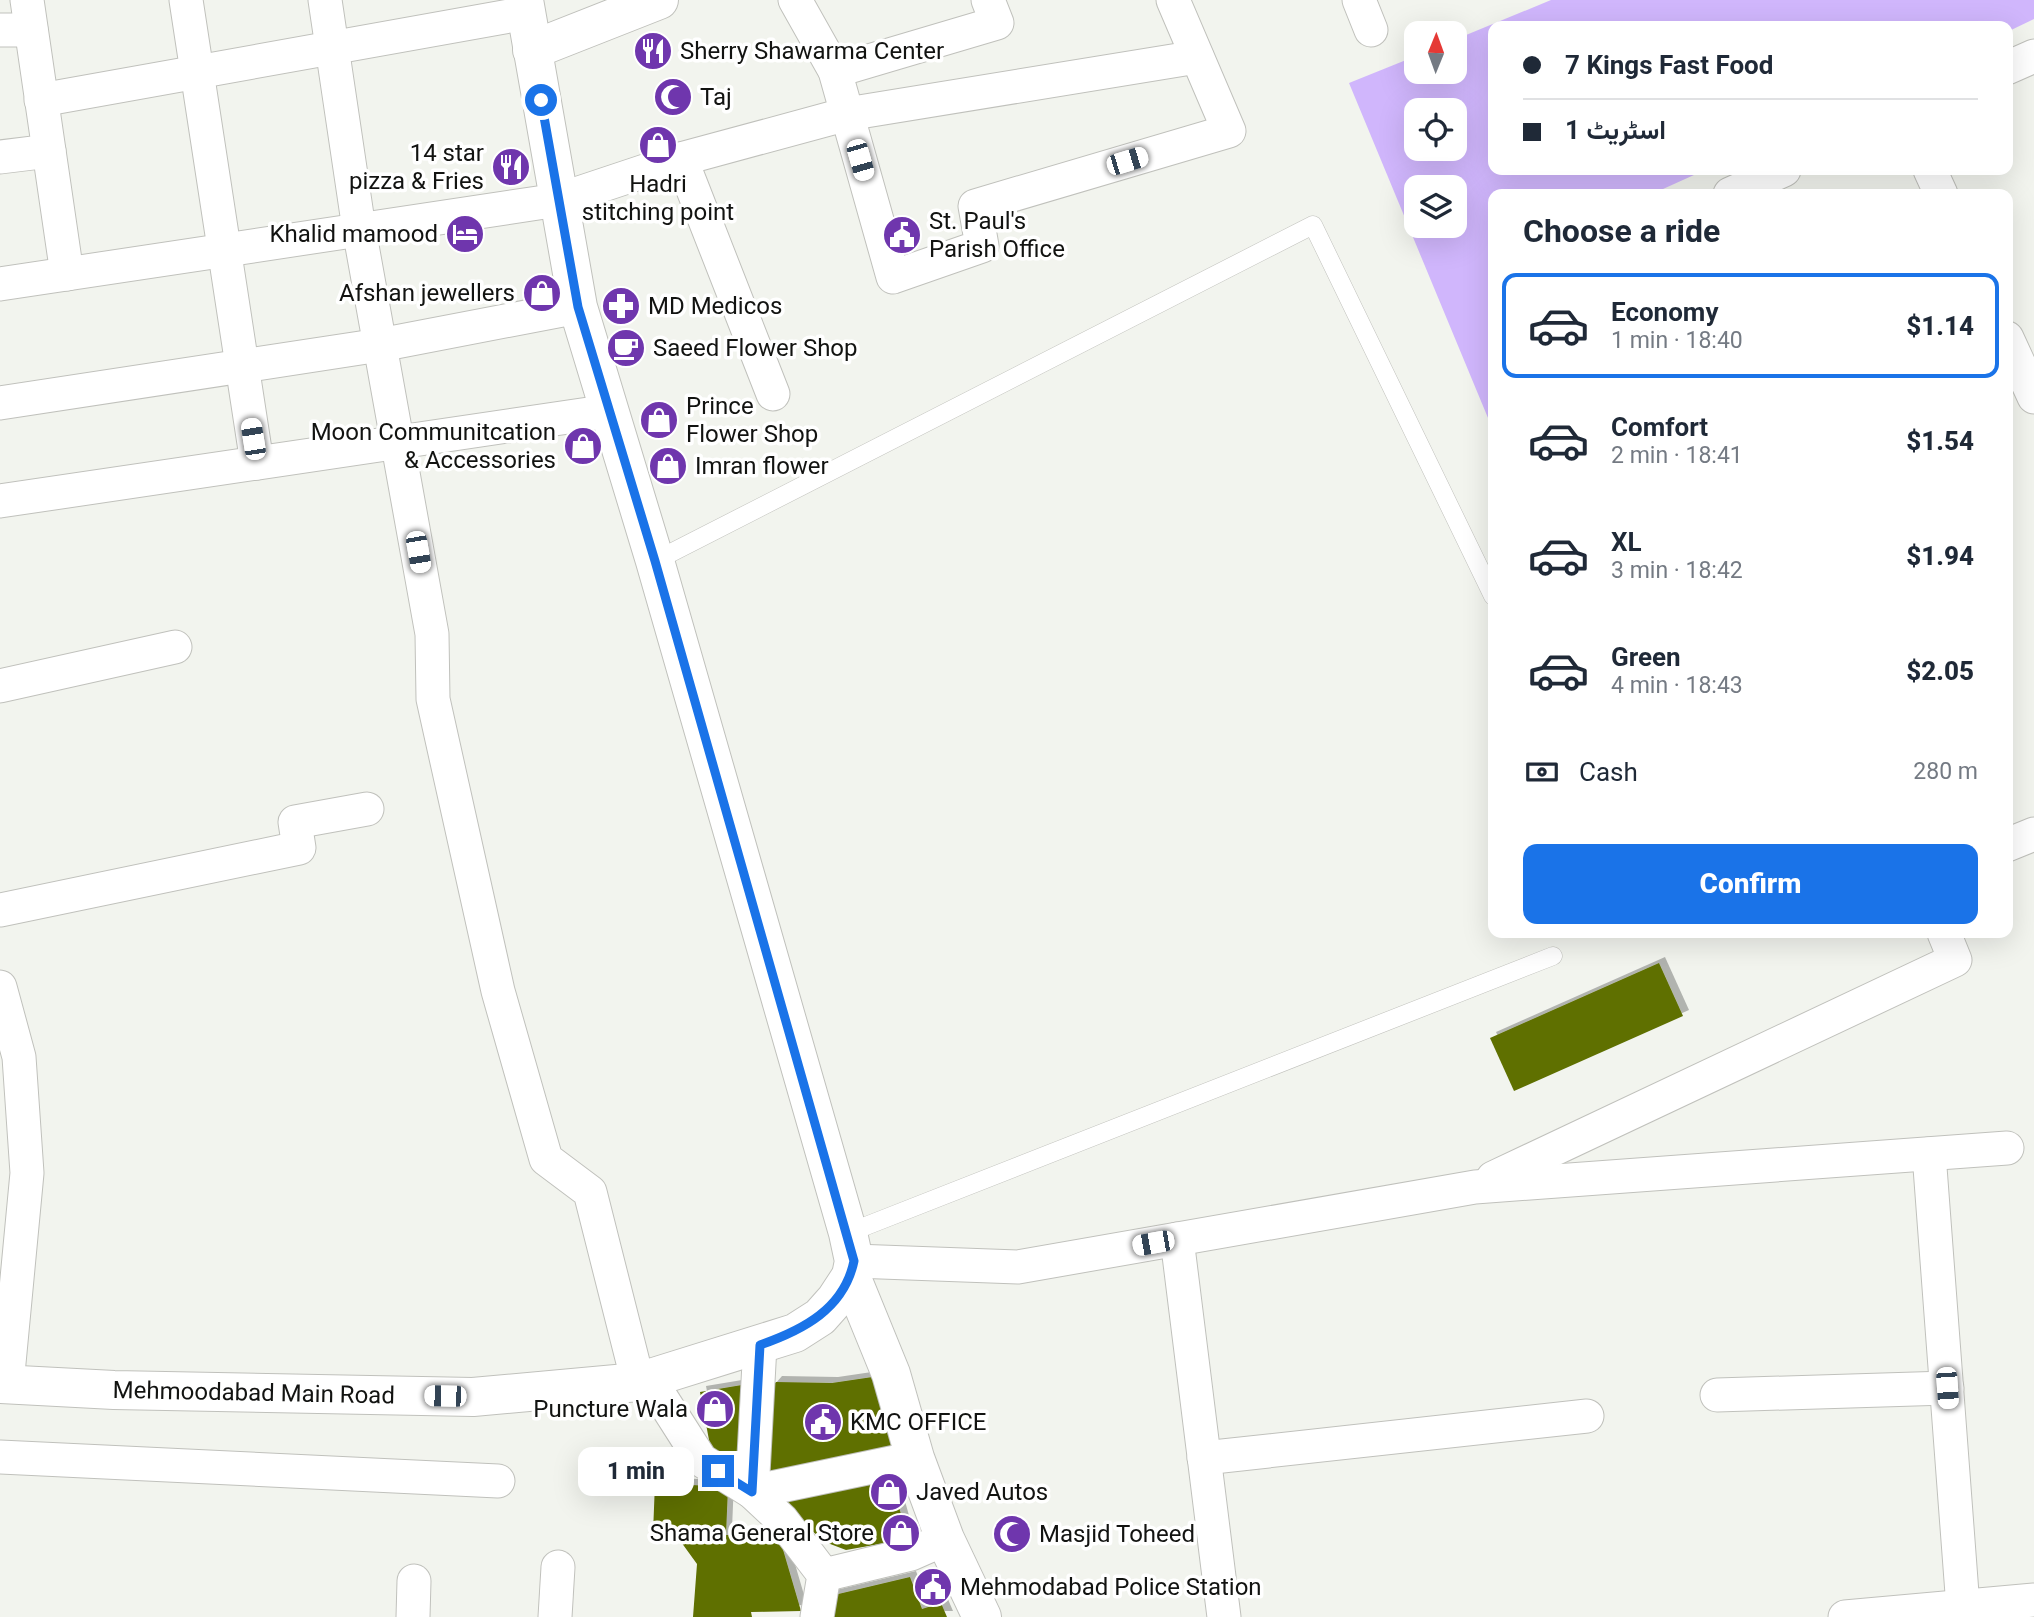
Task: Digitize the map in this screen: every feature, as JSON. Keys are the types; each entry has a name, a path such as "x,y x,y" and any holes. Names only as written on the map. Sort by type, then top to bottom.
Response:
{"main road":[{"path":"659,0 527,21 578,307 655,561 851,1256 891,1374 915,1458 946,1539 982,1617"},
{"name":"Mehmoodabad Main Road","path":"4,1384 114,1391 473,1397 644,1381 796,1332 820,1317 851,1256"}],"street":[{"path":"186,0 257,463"},
{"path":"325,0 359,229 432,634 433,699 498,991 546,1159 590,1192 644,1381 701,1460 752,1492 782,1520 824,1575 817,1617"},
{"path":"795,0 835,71 893,277 982,246 975,206 1229,131 1173,0"},
{"path":"835,71 997,23 988,0"},
{"path":"19,20 41,100 67,274"},
{"path":"41,100 332,48 527,21"},
{"path":"2013,65 2034,56"},
{"path":"0,284 558,200 681,159 847,114 1197,57"},
{"path":"0,157 49,151"},
{"path":"681,159 773,394"},
{"path":"1741,189 1773,175"},
{"path":"0,403 380,345 578,307"},
{"path":"2013,351 2034,397"},
{"path":"0,501 610,411"},
{"path":"0,687 175,646"},
{"path":"0,909 299,848 295,822 367,809"},
{"path":"2013,843 2034,834"},
{"path":"1475,1187 1955,960 1946,938"},
{"path":"0,987 19,1057 27,1173 4,1384"},
{"path":"851,1256 1018,1267 1475,1187 2007,1148"},
{"path":"1929,1154 1963,1607"},
{"path":"1177,1239 1224,1617"},
{"path":"752,1492 760,1345"},
{"path":"1717,1395 1947,1388"},
{"path":"1204,1458 1587,1416"},
{"path":"0,1457 498,1481"},
{"path":"752,1492 915,1458"},
{"path":"824,1575 911,1554 946,1539"},
{"path":"555,1617 558,1567"},
{"path":"413,1617 414,1581"},
{"path":"1845,1617 2034,1600"}],"lane":[{"path":"655,561 1313,225 1488,586"},
{"path":"851,1256 1553,956"}],"shaded area":[{"path":"1551,0 2034,0 2034,19 2013,29 2013,21 1500,21"},
{"path":"1488,26 1488,175 1694,175 1663,189 1488,189 1488,418 1413,238 1467,238 1467,175 1404,175 1404,216 1349,83 1404,61 1404,84 1467,84 1467,35"}],"building":[{"path":"1659,963 1683,1016 1514,1091 1490,1038"},
{"path":"886,1375 901,1452 760,1478 756,1405 776,1382 832,1383"},
{"path":"742,1385 751,1471 712,1456 700,1392"},
{"path":"891,1479 908,1539 846,1550 825,1542 791,1513 778,1496"},
{"path":"655,1483 728,1487 726,1535 779,1536 801,1611 751,1612 752,1617 693,1617 697,1564 676,1535 653,1533"},
{"path":"910,1577 922,1609 941,1603 947,1617 831,1617 830,1596"}],"place":[{"name":"Sherry Shawarma Center","path":"653,51"},
{"name":"Taj","path":"673,97"},
{"name":"Hadri stitching point","path":"658,145"},
{"name":"14 star pizza & Fries","path":"511,167"},
{"name":"Khalid mamood","path":"465,234"},
{"name":"St. Paul's Parish Office","path":"902,235"},
{"name":"Afshan jewellers","path":"542,293"},
{"name":"MD Medicos","path":"621,306"},
{"name":"Saeed Flower Shop","path":"626,348"},
{"name":"Prince Flower Shop","path":"659,420"},
{"name":"Moon Communitcation & Accessories","path":"583,446"},
{"name":"Imran flower","path":"668,466"},
{"name":"Puncture Wala","path":"715,1409"},
{"name":"KMC OFFICE","path":"823,1422"},
{"name":"Javed Autos","path":"889,1492"},
{"name":"Shama General Store","path":"901,1533"},
{"name":"Masjid Toheed","path":"1012,1534"},
{"name":"Mehmodabad Police Station","path":"933,1587"}],"route":[{"path":"541,100 578,307 655,561 854,1261 851,1276 820,1317 796,1332 760,1345 752,1492 718,1471"}]}
